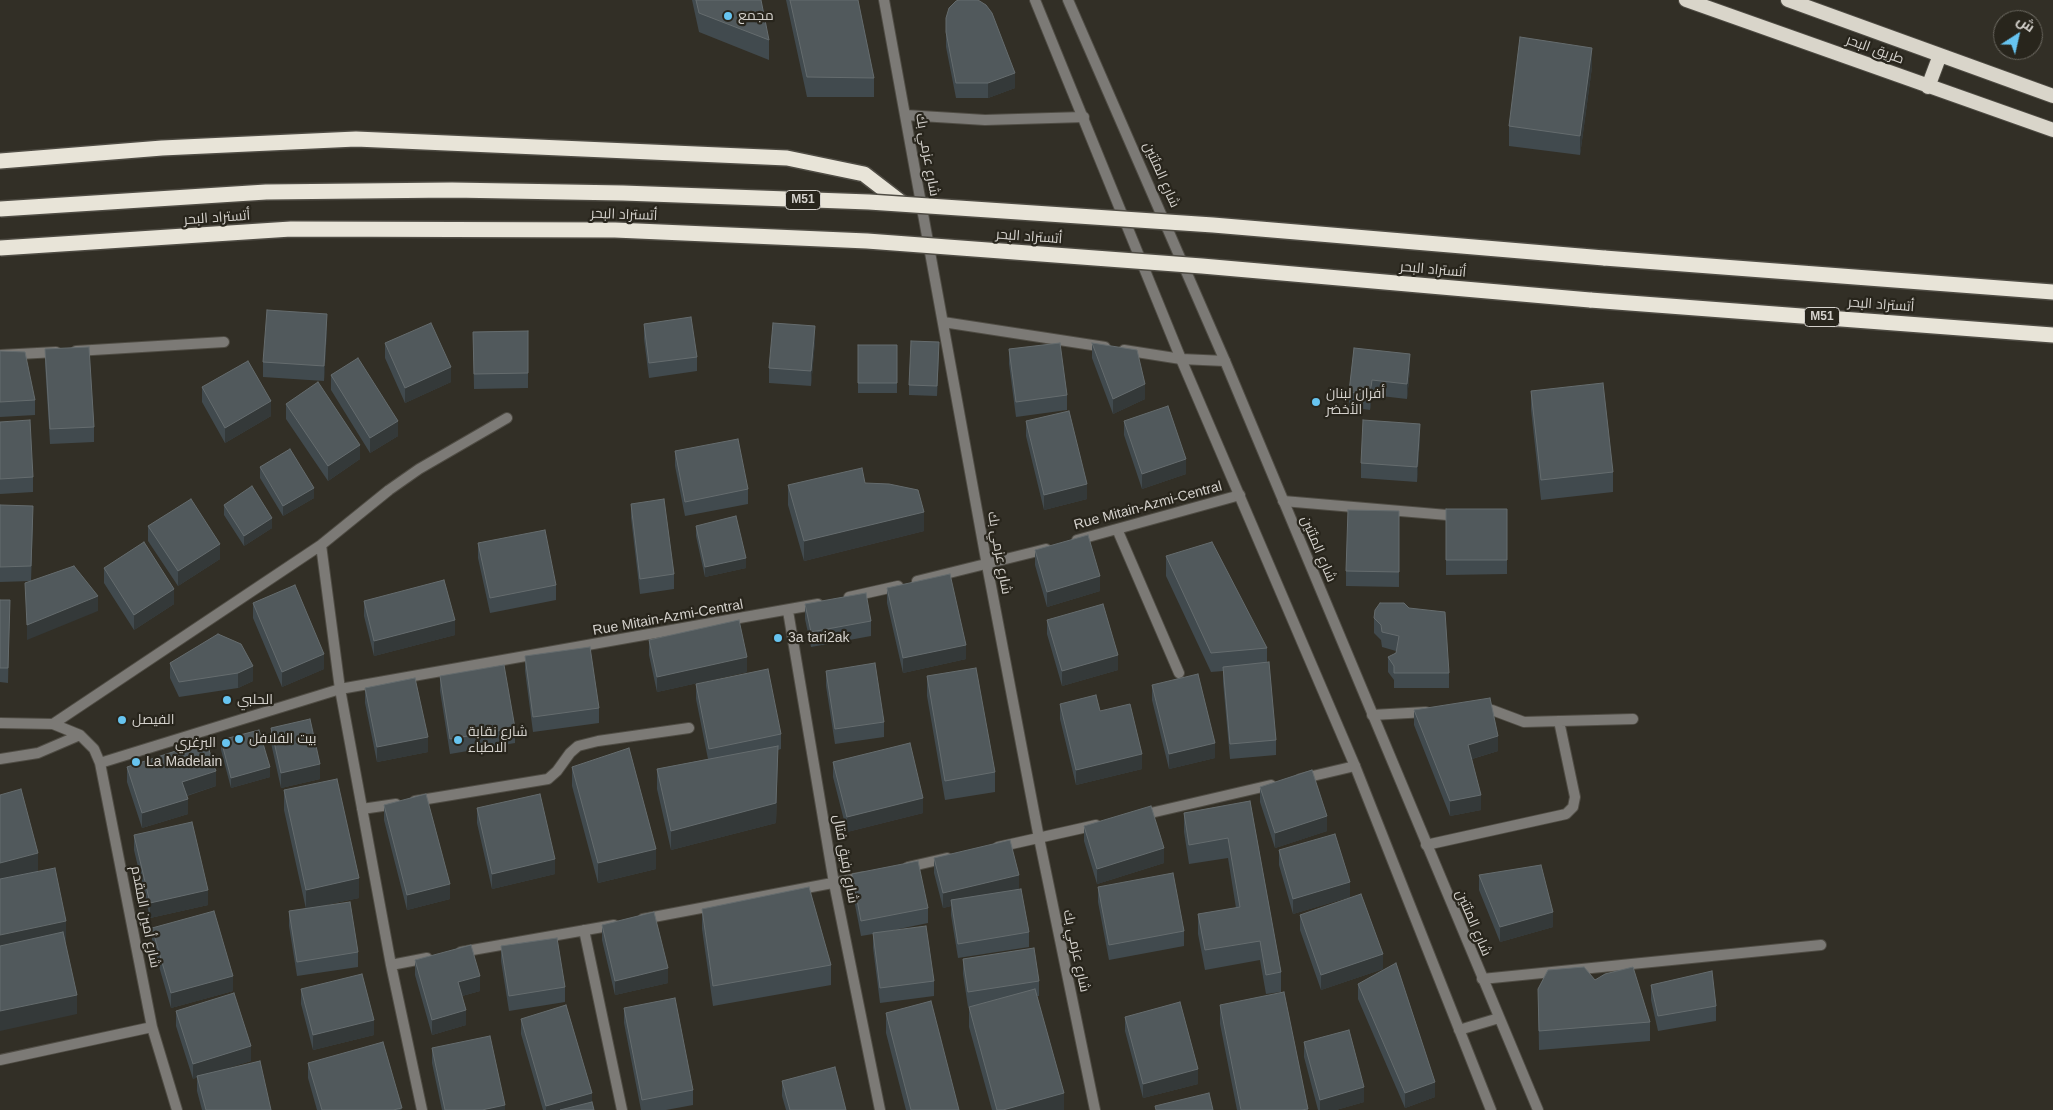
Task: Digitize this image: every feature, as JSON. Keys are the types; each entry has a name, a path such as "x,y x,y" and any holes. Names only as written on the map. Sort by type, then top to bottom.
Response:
{"highway":[{"name":"طريق البحر","path":"1686,0 2053,130"},
{"name":"طريق البحر","path":"1788,0 2053,96"},
{"path":"1928,87 1940,55"},
{"path":"0,161 162,148 356,139 777,158 864,174 903,204"},
{"name":"أتستراد البحر","path":"0,209 266,192 452,190 623,193 903,204 1223,226 1604,258 2053,292"},
{"name":"أتستراد البحر","path":"0,248 291,229 615,230 887,242 1202,266 1590,300 2053,335"}],"street":[{"name":"شارع عزمي بك","path":"884,0 986,565 1039,838 1095,1110"},
{"path":"1035,0 1181,359 1355,766 1491,1110"},
{"name":"شارع المئتين","path":"1068,0 1225,361 1538,1110"},
{"path":"906,115 985,120 1084,117"},
{"path":"943,322 1181,359 1225,361"},
{"path":"0,355 224,342"},
{"path":"53,724 321,545 389,490 419,469 507,418"},
{"name":"Rue Mitain-Azmi-Central","path":"100,763 340,689 788,611 986,565 1240,495"},
{"path":"1283,501 1469,516"},
{"path":"1117,529 1179,673"},
{"path":"321,545 340,689 391,965 422,1110"},
{"name":"شارع رفيق فتال","path":"788,611 834,883 880,1110"},
{"path":"1464,711 1492,710 1524,722 1632,719"},
{"path":"1372,715 1437,712"},
{"path":"1426,845 1566,814 1573,807 1575,797 1559,721"},
{"path":"0,723 53,724 80,735"},
{"path":"362,809 548,779 558,772 570,753 578,746 598,741 688,728"},
{"path":"0,759 38,753 80,735"},
{"name":"شارع أمين المقدم","path":"80,735 91,744 100,763 152,1027 177,1110"},
{"path":"1135,816 1355,766"},
{"path":"990,849 1106,823"},
{"path":"893,870 961,855"},
{"path":"391,965 873,875"},
{"path":"584,930 622,1110"},
{"path":"1482,978 1821,944"},
{"path":"1459,1030 1499,1018"},
{"path":"0,1060 152,1027"}],"building":[{"path":"696,0 761,0 769,40 699,13"},
{"path":"790,0 858,0 874,78 807,77"},
{"path":"959,0 978,0 986,5 992,13 1015,73 988,83 956,83 946,32 946,18 949,8"},
{"path":"1520,37 1592,48 1580,136 1509,126"},
{"path":"267,310 327,314 324,366 263,362"},
{"path":"691,317 697,357 649,363 644,324"},
{"path":"431,323 451,367 405,388 385,343"},
{"path":"773,323 815,326 811,371 769,368"},
{"path":"528,331 528,373 474,374 473,332"},
{"path":"911,341 939,342 937,386 909,385"},
{"path":"1060,343 1067,395 1016,402 1009,349"},
{"path":"1092,343 1137,350 1145,384 1113,399"},
{"path":"858,345 897,345 897,383 858,383"},
{"path":"89,347 94,427 50,429 45,349"},
{"path":"1354,348 1410,354 1407,384 1372,380 1370,395 1349,392"},
{"path":"0,351 25,352 35,400 0,402"},
{"path":"358,358 398,421 370,438 331,375"},
{"path":"248,361 271,401 225,428 202,387"},
{"path":"318,382 360,445 328,466 286,404"},
{"path":"1603,383 1613,472 1541,480 1531,391"},
{"path":"1168,406 1186,459 1142,474 1124,421"},
{"path":"1069,411 1087,484 1044,495 1026,421"},
{"path":"30,420 33,477 0,479 0,422"},
{"path":"1363,420 1420,424 1417,467 1361,463"},
{"path":"738,439 748,489 685,502 675,451"},
{"path":"290,449 314,488 283,506 260,467"},
{"path":"862,468 865,483 889,484 918,490 924,512 804,541 788,485"},
{"path":"252,486 272,518 244,536 224,505"},
{"path":"191,499 220,544 178,571 148,526"},
{"path":"664,499 674,574 640,579 631,504"},
{"path":"0,505 33,506 31,566 0,567"},
{"path":"1446,509 1507,509 1507,560 1446,560"},
{"path":"1348,510 1399,511 1399,572 1346,571"},
{"path":"736,516 746,558 705,567 696,526"},
{"path":"545,530 556,585 490,598 478,543"},
{"path":"1088,535 1100,576 1047,592 1035,550"},
{"path":"144,542 174,589 134,615 104,568"},
{"path":"1212,542 1267,648 1211,653 1166,556"},
{"path":"74,566 98,596 27,625 25,583"},
{"path":"950,574 966,645 903,658 887,588"},
{"path":"444,580 455,620 374,641 364,601"},
{"path":"295,585 324,654 282,672 253,603"},
{"path":"866,593 871,621 811,632 805,604"},
{"path":"0,600 10,600 8,668 0,668"},
{"path":"1380,603 1404,603 1409,608 1445,612 1449,673 1394,673 1394,666 1388,657 1396,653 1399,636 1382,632 1381,625 1374,618 1375,610"},
{"path":"1103,604 1118,655 1062,671 1047,620"},
{"path":"739,620 747,657 657,677 649,640"},
{"path":"218,634 241,644 253,666 238,673 179,682 170,663"},
{"path":"590,647 599,708 533,717 525,656"},
{"path":"1269,662 1276,740 1230,744 1223,667"},
{"path":"875,663 884,722 835,729 826,671"},
{"path":"504,665 515,728 450,739 440,676"},
{"path":"976,668 995,772 945,781 927,676"},
{"path":"768,669 781,734 709,749 696,684"},
{"path":"1198,674 1215,743 1169,754 1152,685"},
{"path":"415,678 428,737 377,747 365,688"},
{"path":"1096,695 1100,711 1130,704 1142,754 1076,770 1060,704"},
{"path":"1490,698 1498,736 1468,745 1481,795 1450,801 1414,710"},
{"path":"310,719 320,764 281,773 271,728"},
{"path":"259,730 270,767 231,778 221,740"},
{"path":"206,741 216,771 182,782 188,799 142,813 127,767"},
{"path":"910,743 923,798 847,817 833,762"},
{"path":"778,746 776,803 671,831 657,769"},
{"path":"629,748 656,849 598,863 572,767"},
{"path":"1312,770 1327,816 1275,833 1260,787"},
{"path":"337,779 359,878 306,890 284,790"},
{"path":"21,789 38,853 0,863 0,795"},
{"path":"426,794 450,884 407,895 384,805"},
{"path":"540,794 555,859 492,874 477,808"},
{"path":"1250,801 1281,972 1266,975 1260,941 1205,950 1198,914 1240,907 1228,838 1189,845 1184,813"},
{"path":"1151,806 1164,848 1097,869 1084,826"},
{"path":"192,822 208,890 150,903 134,835"},
{"path":"1335,834 1350,882 1293,899 1279,850"},
{"path":"1010,840 1019,875 943,893 934,858"},
{"path":"918,861 928,908 861,921 852,874"},
{"path":"1541,865 1553,912 1500,927 1479,875"},
{"path":"55,868 66,921 0,935 0,879"},
{"path":"1173,873 1184,931 1109,945 1098,887"},
{"path":"809,887 831,965 713,986 702,909"},
{"path":"1021,889 1029,932 958,944 951,900"},
{"path":"1361,894 1383,954 1321,975 1300,915"},
{"path":"350,902 358,952 297,962 289,911"},
{"path":"214,911 233,976 171,993 152,928"},
{"path":"654,912 668,968 615,981 602,925"},
{"path":"926,926 934,981 880,988 873,933"},
{"path":"63,932 77,995 0,1011 0,946"},
{"path":"557,938 565,987 509,996 501,946"},
{"path":"471,945 480,976 458,982 466,1010 432,1020 415,960"},
{"path":"1034,948 1039,981 968,992 963,959"},
{"path":"1396,963 1435,1082 1405,1093 1358,984"},
{"path":"1584,967 1595,980 1605,974 1633,967 1650,1022 1539,1031 1538,989 1548,970"},
{"path":"1712,971 1716,1006 1658,1016 1651,985"},
{"path":"362,974 374,1020 313,1035 301,989"},
{"path":"1035,989 1064,1093 997,1110 969,1007"},
{"path":"1284,992 1308,1109 1241,1110 1220,1005"},
{"path":"234,993 251,1046 193,1064 176,1011"},
{"path":"675,998 693,1090 642,1100 624,1008"},
{"path":"931,1001 959,1110 911,1110 886,1013"},
{"path":"1180,1002 1198,1069 1143,1084 1125,1017"},
{"path":"566,1005 592,1093 546,1106 521,1019"},
{"path":"1349,1030 1364,1087 1320,1100 1304,1042"},
{"path":"490,1036 505,1105 482,1110 445,1110 432,1048"},
{"path":"383,1042 402,1108 393,1110 322,1110 308,1063"},
{"path":"260,1061 271,1110 206,1110 197,1076"},
{"path":"835,1067 846,1110 790,1110 782,1081"},
{"path":"1209,1093 1213,1110 1156,1110 1155,1106"},
{"path":"592,1102 594,1110 560,1110"}],"place":[{"name":"مجمع","path":"728,16"},
{"name":"أفران لبنان الأخضر","path":"1316,402"},
{"name":"3a tari2ak","path":"778,638"},
{"name":"الحلبي","path":"227,700"},
{"name":"الفيصل","path":"122,720"},
{"name":"بيت الفلافل","path":"239,739"},
{"name":"شارع نقابة الاطباء","path":"458,740"},
{"name":"البرغري","path":"226,743"},
{"name":"La Madelain","path":"136,762"}]}
